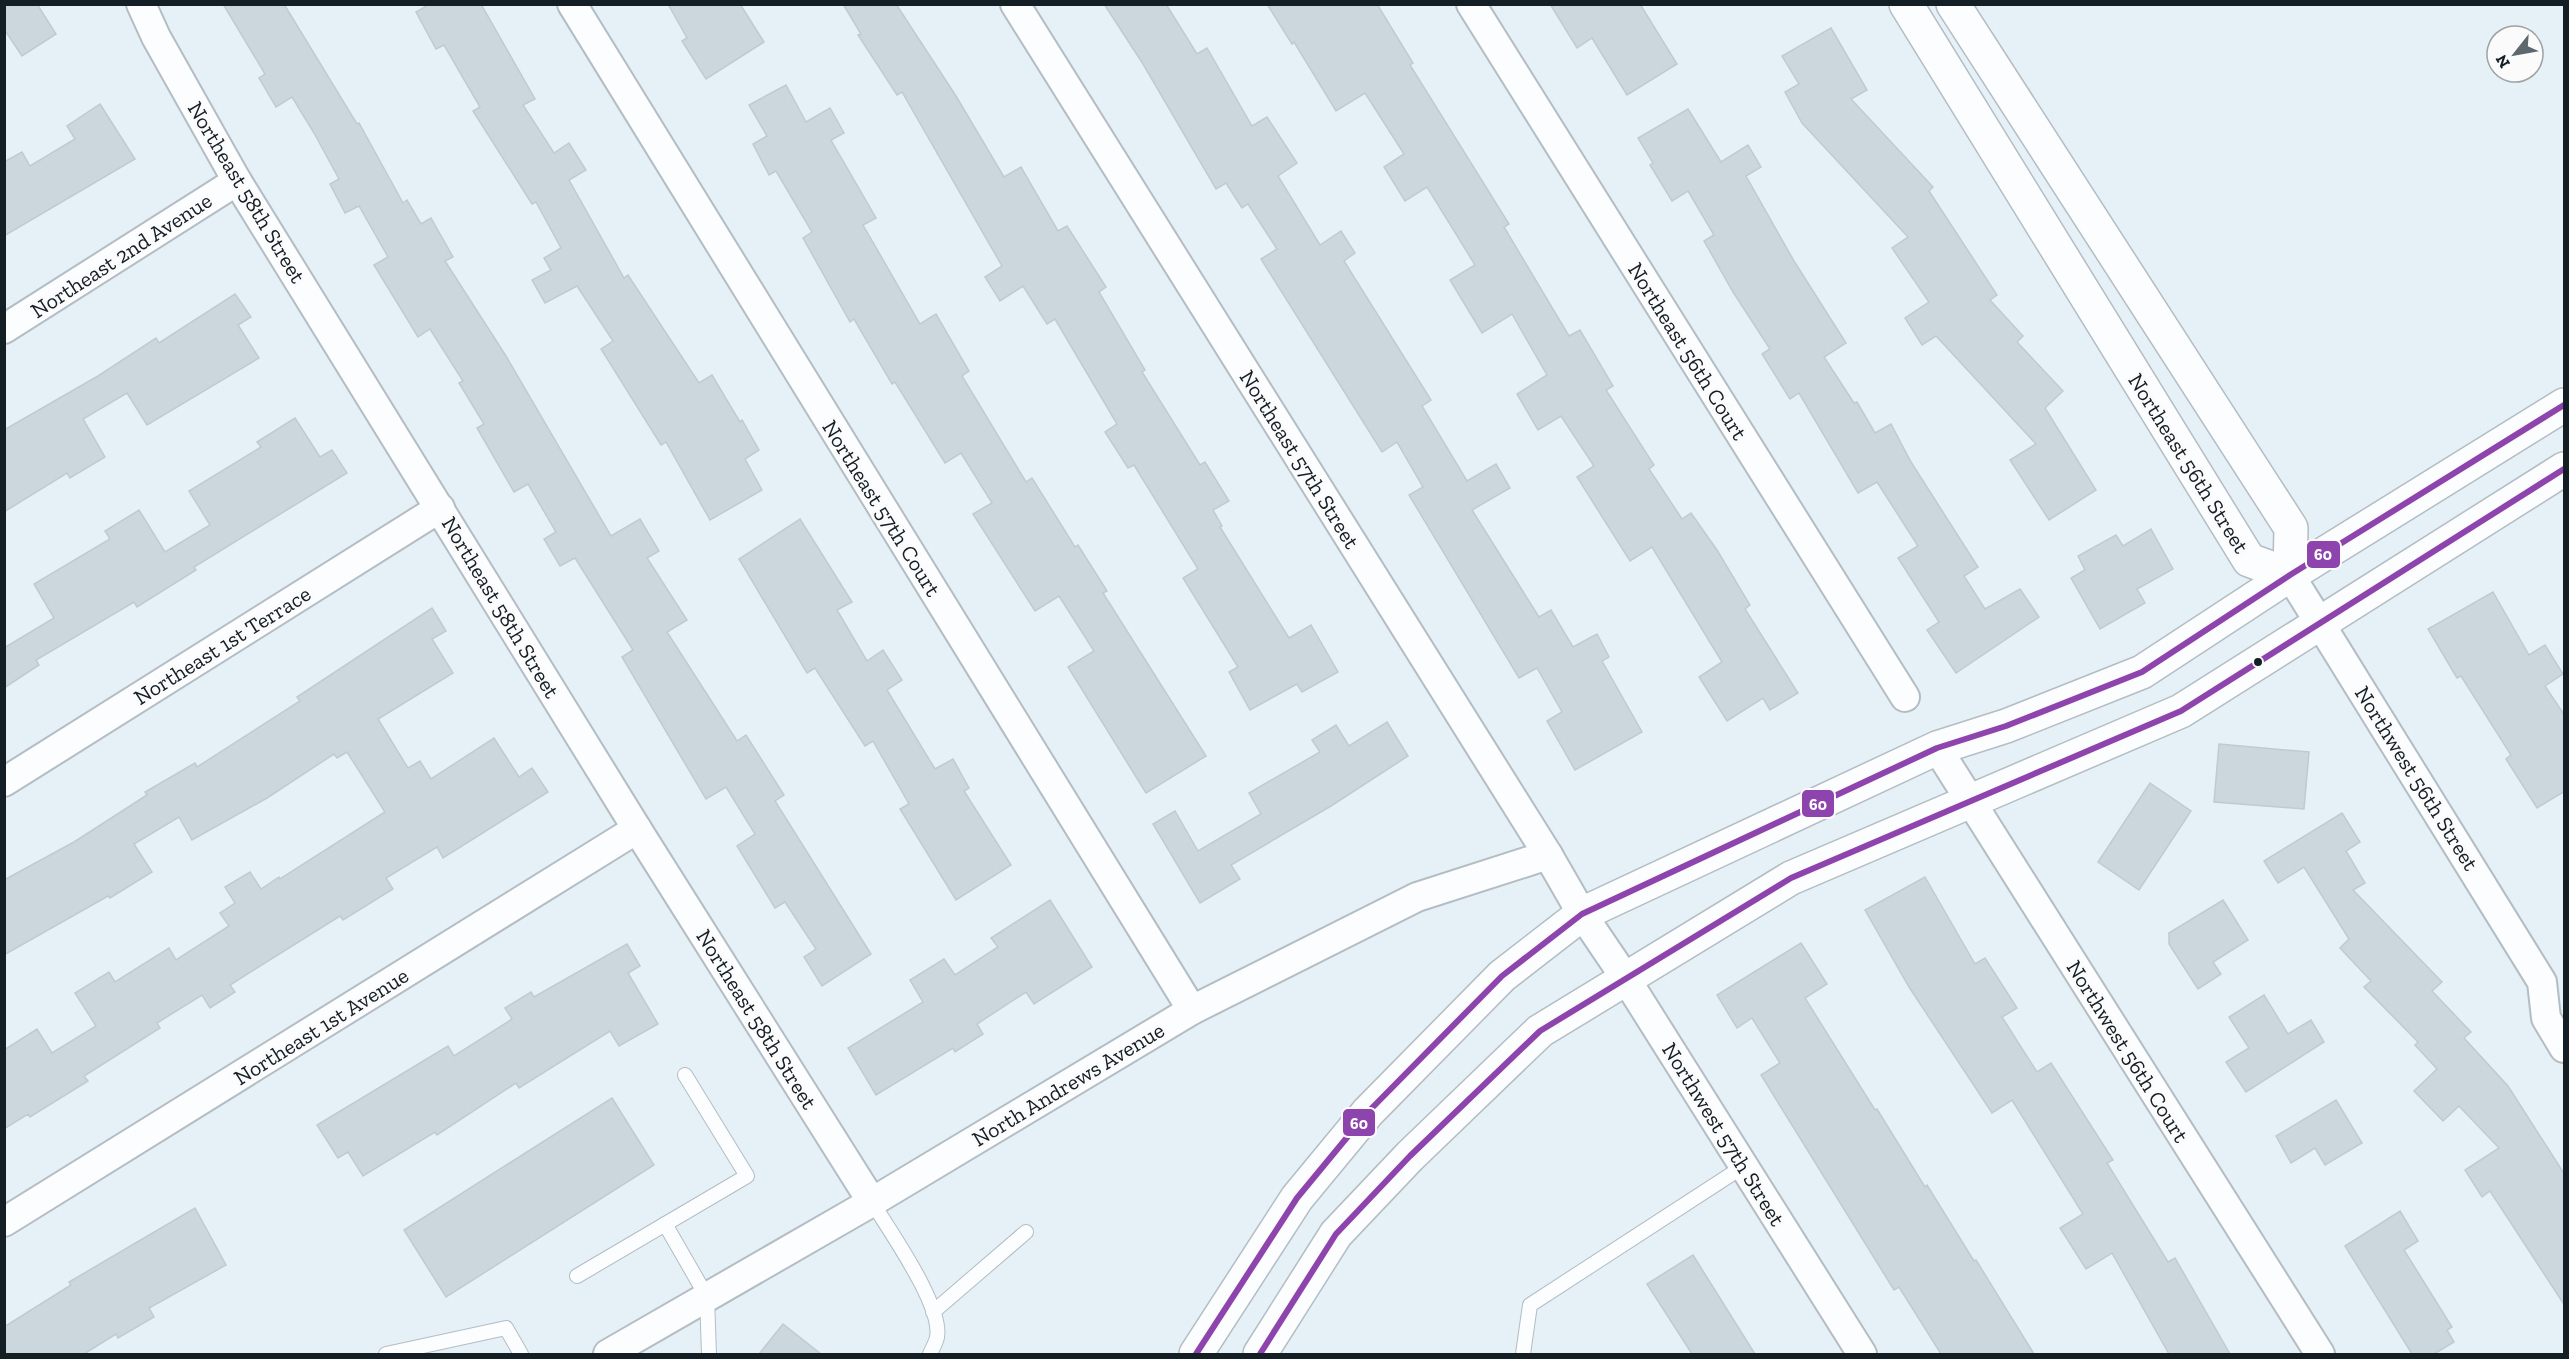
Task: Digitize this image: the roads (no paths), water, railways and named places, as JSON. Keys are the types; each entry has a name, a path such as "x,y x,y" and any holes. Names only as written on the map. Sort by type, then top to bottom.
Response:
{"main road":[{"name":"Northeast 56th Street","path":"1906,4 2249,560 2290,574"},
{"path":"1953,4 2291,528 2290,574"},
{"path":"1196,1354 1297,1198 1368,1112 1502,976 1582,914 1936,748 2006,726 2142,672 2290,574 2565,405"},
{"path":"1260,1354 1336,1234 1410,1156 1540,1031 1791,878 1968,800 2181,711 2320,621 2565,469"}],"street":[{"name":"Northeast 58th Street","path":"141,4 156,37 237,181 637,829 872,1202"},
{"name":"Northeast 57th Court","path":"572,4 1192,1010"},
{"name":"Northeast 57th Street","path":"1015,4 1548,855 1582,914"},
{"name":"Northeast 56th Court","path":"1471,4 1905,697"},
{"name":"Northeast 2nd Avenue","path":"4,329 237,181"},
{"name":"Northeast 1st Terrace","path":"4,782 440,508"},
{"name":"Northwest 56th Street","path":"2290,574 2553,988 2546,1018 2565,1048"},
{"name":"Northwest 56th Court","path":"1936,748 2320,1354"},
{"name":"Northeast 1st Avenue","path":"4,1222 637,829"},
{"name":"North Andrews Avenue","path":"608,1354 872,1202 1192,1010 1418,897 1548,855"},
{"name":"Northwest 57th Street","path":"1582,914 1626,979 1862,1354"}],"lane":[{"path":"577,1276 747,1176 685,1075"},
{"path":"1523,1354 1530,1305 1744,1166"},
{"path":"872,1202 923,1286 933,1312 938,1336 930,1354"},
{"path":"665,1224 707,1297 709,1354"},
{"path":"933,1312 1026,1232"},
{"path":"386,1354 506,1329 521,1354"}]}
